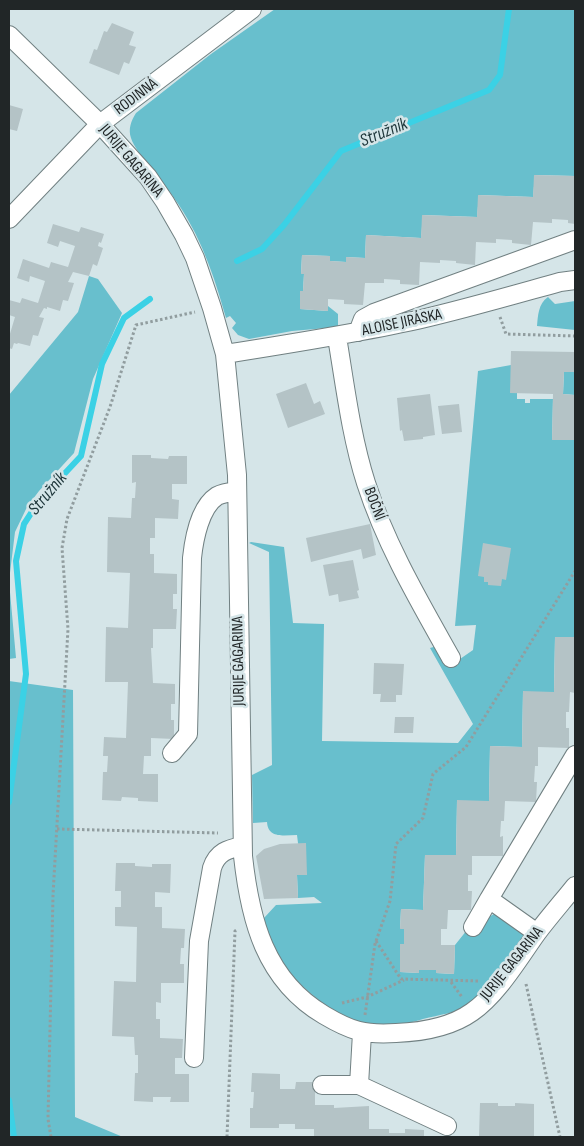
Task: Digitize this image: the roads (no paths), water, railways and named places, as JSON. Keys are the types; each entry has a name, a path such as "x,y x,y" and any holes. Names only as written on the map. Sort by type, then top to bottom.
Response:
{"street":[{"name":"RODINNÁ","path":"9,219 100,124 252,9"},
{"name":"JURIJE GAGARINA","path":"9,35 100,124 142,171 165,202 184,235 195,258 212,308 225,354 234,428 237,491 242,840 246,882 253,917 266,953 274,968 291,990 315,1010 349,1029 362,1033 409,1033 456,1021 473,1011 501,982 575,886"},
{"path":"358,332 362,319 374,313 575,240"},
{"name":"ALOISE JIRÁSKA","path":"225,354 337,337 451,312 575,280"},
{"name":"BOČNÍ","path":"337,337 351,422 366,482 389,542 404,574 451,658"},
{"path":"172,753 188,734 192,558 196,532 203,514 212,500 223,494 237,491"},
{"path":"473,927 575,755"},
{"path":"194,1058 200,941 212,868 214,861 222,852 242,840"},
{"path":"489,899 538,933"},
{"path":"360,1085 362,1033"},
{"path":"322,1085 360,1085 447,1126"}],"waterway":[{"name":"Stružník","path":"237,261 262,249 284,225 341,151 489,90 500,75 509,9"},
{"name":"Stružník","path":"9,802 26,674 16,561 24,524 39,501 81,456 102,364 124,318 150,299"},
{"name":"Stružník","path":"9,1100 14,1137"}]}
